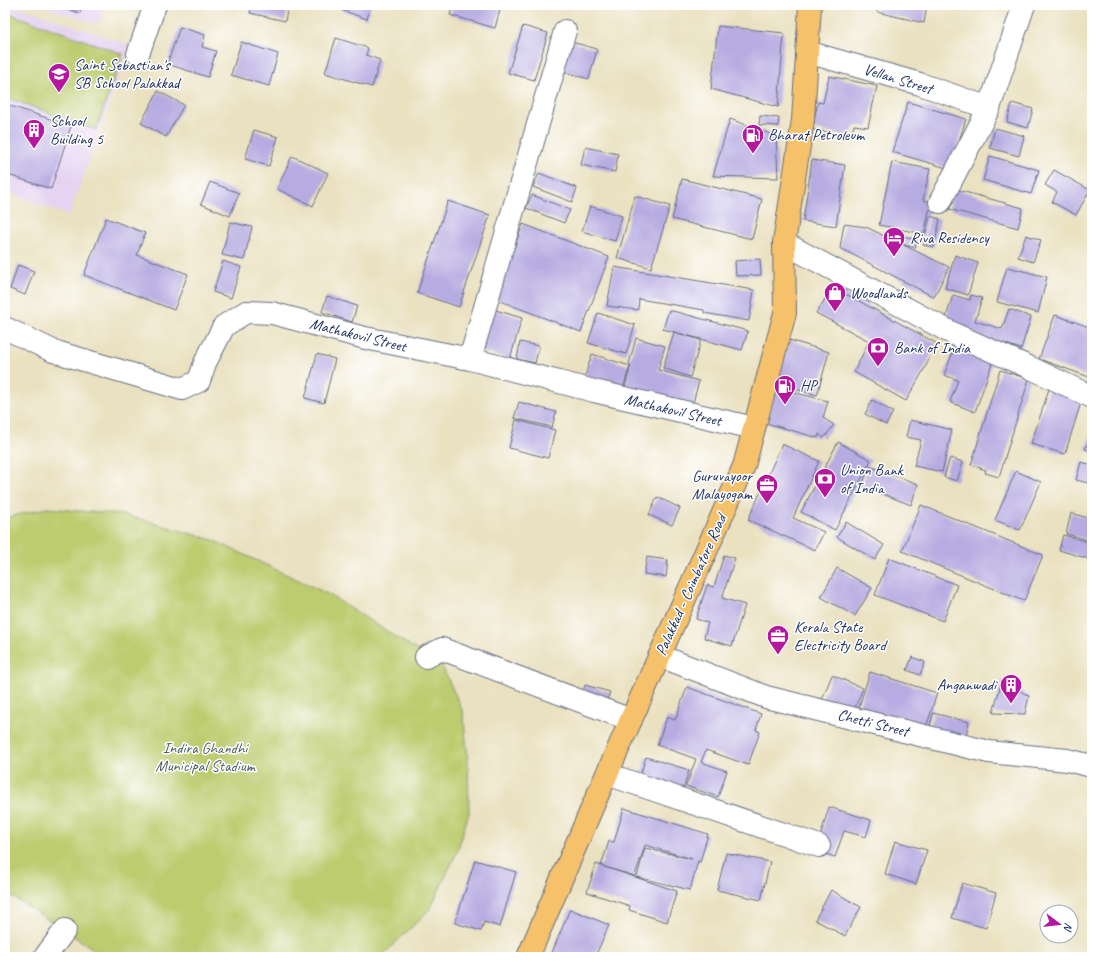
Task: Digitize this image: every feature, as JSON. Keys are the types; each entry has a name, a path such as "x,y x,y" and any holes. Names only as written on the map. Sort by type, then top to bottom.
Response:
{"main road":[{"name":"Palakkad - Coimbatore Road","path":"528,957 607,774 744,466 785,313 784,244 802,120 810,5"}],"street":[{"path":"138,54 155,5"},
{"path":"940,202 989,108 1024,5"},
{"path":"470,360 565,31"},
{"name":"Vellan Street","path":"807,52 920,84 989,108"},
{"path":"784,244 954,334 1092,397"},
{"name":"Mathakovil Street","path":"5,328 53,351 182,389 199,381 205,363 224,326 246,312 272,313 365,338 470,360 594,392 754,428"},
{"path":"426,656 442,649 631,720"},
{"name":"Chetti Street","path":"660,656 708,676 773,698 989,752 1067,760 1092,766"},
{"path":"607,774 819,846"},
{"path":"45,957 65,930"}],"shaded area":[{"name":"Saint Sebastian's SB School Palakkad","path":"5,5 13,5 130,45 69,216 5,191"},
{"path":"39,5 104,5 98,24"}],"green space":[{"path":"5,12 123,54 96,130 5,97"},
{"name":"Indira Ghandhi Municipal Stadium","path":"47,508 126,515 213,540 328,594 442,666 463,712 468,759 469,813 457,852 430,909 381,957 106,957 5,892 5,521 8,517"}],"building":[{"path":"55,5 82,5 80,13"},
{"path":"252,5 288,5 285,21 250,13"},
{"path":"343,5 371,5 367,19 341,10"},
{"path":"453,5 501,6 495,28 450,15"},
{"path":"877,5 927,5 924,23 877,12"},
{"path":"523,26 548,33 534,80 508,73"},
{"path":"718,26 784,33 778,107 711,89"},
{"path":"180,27 205,35 202,47 216,51 208,77 167,64"},
{"path":"336,38 368,48 366,55 380,60 372,87 325,73"},
{"path":"568,41 597,49 589,79 560,71"},
{"path":"241,42 278,54 269,86 231,75"},
{"path":"829,76 877,86 868,127 854,125 851,137 812,129 818,102 823,103"},
{"path":"158,91 184,105 166,137 141,123"},
{"path":"908,102 966,119 950,169 892,152"},
{"path":"1012,103 1033,109 1028,128 1007,122"},
{"name":"School Building 5","path":"5,104 71,126 51,189 5,174"},
{"path":"760,116 779,118 778,126 759,125"},
{"path":"730,119 776,136 778,178 713,176"},
{"path":"995,128 1024,136 1019,156 990,148"},
{"path":"254,130 278,137 269,166 245,159"},
{"path":"585,147 618,154 615,172 581,165"},
{"path":"292,156 328,173 313,206 277,189"},
{"path":"990,156 1039,170 1031,194 983,180"},
{"path":"812,160 845,165 836,226 803,221"},
{"path":"892,162 930,169 923,200 931,202 924,234 879,225"},
{"path":"1054,170 1090,190 1076,215 1052,202 1057,192 1045,185"},
{"path":"539,173 577,188 572,202 533,187"},
{"path":"682,179 762,199 752,239 672,219"},
{"path":"210,182 239,193 230,216 201,204"},
{"path":"954,189 1023,208 1018,228 949,209"},
{"path":"532,195 570,210 564,223 526,208"},
{"path":"635,196 670,206 651,268 617,258"},
{"path":"448,201 490,215 459,307 417,293"},
{"path":"590,206 622,216 615,241 582,231"},
{"path":"930,216 940,219 934,247 923,245"},
{"path":"106,218 145,233 137,255 188,274 174,310 84,275"},
{"path":"230,222 252,227 244,260 222,255"},
{"path":"523,224 609,257 581,332 495,299"},
{"name":"Riva Residency","path":"844,224 866,227 949,267 934,297 840,248"},
{"path":"1026,235 1041,240 1033,262 1018,257"},
{"path":"904,236 917,240 915,248 902,244"},
{"path":"955,255 978,263 968,295 945,288"},
{"path":"760,259 761,275 736,276 735,261"},
{"path":"223,261 241,267 231,298 213,292"},
{"path":"18,265 34,271 25,295 10,289"},
{"path":"614,267 754,290 749,321 704,313 704,310 639,299 638,310 607,306"},
{"path":"1007,267 1047,277 1038,313 997,302"},
{"path":"833,287 936,343 926,366 906,401 854,372 869,341 816,313"},
{"path":"953,295 970,300 971,295 982,298 975,321 1002,329 1009,309 1031,317 1021,349 944,324"},
{"path":"327,296 357,306 352,322 322,312"},
{"path":"489,308 522,318 510,359 477,350"},
{"path":"669,310 748,331 742,350 663,329"},
{"path":"598,313 635,325 626,354 588,343"},
{"path":"1055,315 1092,328 1092,378 1039,359"},
{"path":"674,332 701,340 690,377 663,368"},
{"path":"636,338 665,346 658,370 699,381 689,417 622,398 631,365 629,364"},
{"path":"789,340 829,352 817,395 777,384"},
{"path":"520,342 539,346 535,363 517,359"},
{"path":"956,344 994,358 975,412 950,402 958,380 944,375"},
{"path":"317,354 335,359 324,403 305,398"},
{"path":"592,354 630,366 617,407 579,395"},
{"path":"1000,370 1029,379 999,477 985,473 986,470 971,465"},
{"path":"776,388 828,401 823,418 834,425 824,438 819,434 818,438 766,423"},
{"path":"1049,389 1082,399 1065,454 1031,444"},
{"path":"872,400 893,412 886,425 865,414"},
{"path":"519,402 556,412 552,427 514,418"},
{"path":"516,420 555,430 548,458 509,448"},
{"path":"910,420 952,430 942,472 914,466 921,440 906,437"},
{"path":"1092,433 1092,452 1085,449"},
{"path":"838,442 871,460 835,530 801,512"},
{"path":"782,444 819,461 793,518 824,532 815,550 748,520"},
{"path":"950,458 963,462 957,481 944,477"},
{"path":"1081,462 1092,465 1092,484 1076,480"},
{"path":"869,466 918,484 911,505 862,486"},
{"path":"1016,471 1041,482 1020,530 995,520"},
{"path":"657,497 680,508 672,525 649,515"},
{"path":"921,505 1043,555 1024,601 902,551"},
{"path":"1071,513 1092,519 1092,541 1066,534"},
{"path":"846,522 884,545 875,560 837,537"},
{"path":"1063,535 1092,543 1092,560 1059,550"},
{"path":"724,555 735,558 722,598 745,605 732,646 704,638 708,623 696,619 707,585 714,587"},
{"path":"647,557 668,560 666,577 644,574"},
{"path":"889,558 957,585 943,621 875,595"},
{"path":"837,568 872,588 855,616 821,597"},
{"path":"912,657 925,662 920,675 907,670"},
{"path":"870,672 937,693 924,734 857,713"},
{"path":"832,675 863,688 852,715 821,702"},
{"name":"Anganwadi","path":"1002,680 1029,696 1025,714 993,713"},
{"path":"585,685 610,692 607,700 583,693"},
{"path":"687,687 761,714 756,730 760,732 748,765 706,750 701,762 727,771 718,797 686,786 696,759 657,745 667,717 675,720"},
{"path":"933,713 969,722 964,743 928,735"},
{"path":"646,757 689,770 681,798 637,785"},
{"path":"829,807 871,820 866,837 844,831 835,857 816,851"},
{"path":"624,808 708,834 700,862 698,861 690,890 637,877 645,848 692,859 645,845 635,876 601,866 609,841 614,842"},
{"path":"895,841 927,850 916,884 885,874"},
{"path":"726,853 770,862 761,900 717,890"},
{"path":"475,860 516,872 500,927 484,922 481,931 455,923"},
{"path":"596,864 677,891 667,922 629,910 630,906 587,892"},
{"path":"962,883 996,893 986,928 952,918"},
{"path":"831,890 861,907 845,936 815,920"},
{"path":"570,909 609,925 595,957 555,957 551,955"}],"place":[{"name":"Saint Sebastian's SB School Palakkad","path":"59,94"},
{"name":"School Building 5","path":"34,150"},
{"name":"Bharat Petroleum","path":"753,154"},
{"name":"Riva Residency","path":"894,258"},
{"name":"Woodlands","path":"835,312"},
{"name":"Bank of India","path":"878,368"},
{"name":"HP","path":"785,406"},
{"name":"Union Bank of India","path":"825,498"},
{"name":"Guruvayoor Malayogam","path":"767,504"},
{"name":"Kerala State Electricity Board","path":"778,656"},
{"name":"Anganwadi","path":"1011,704"}]}
